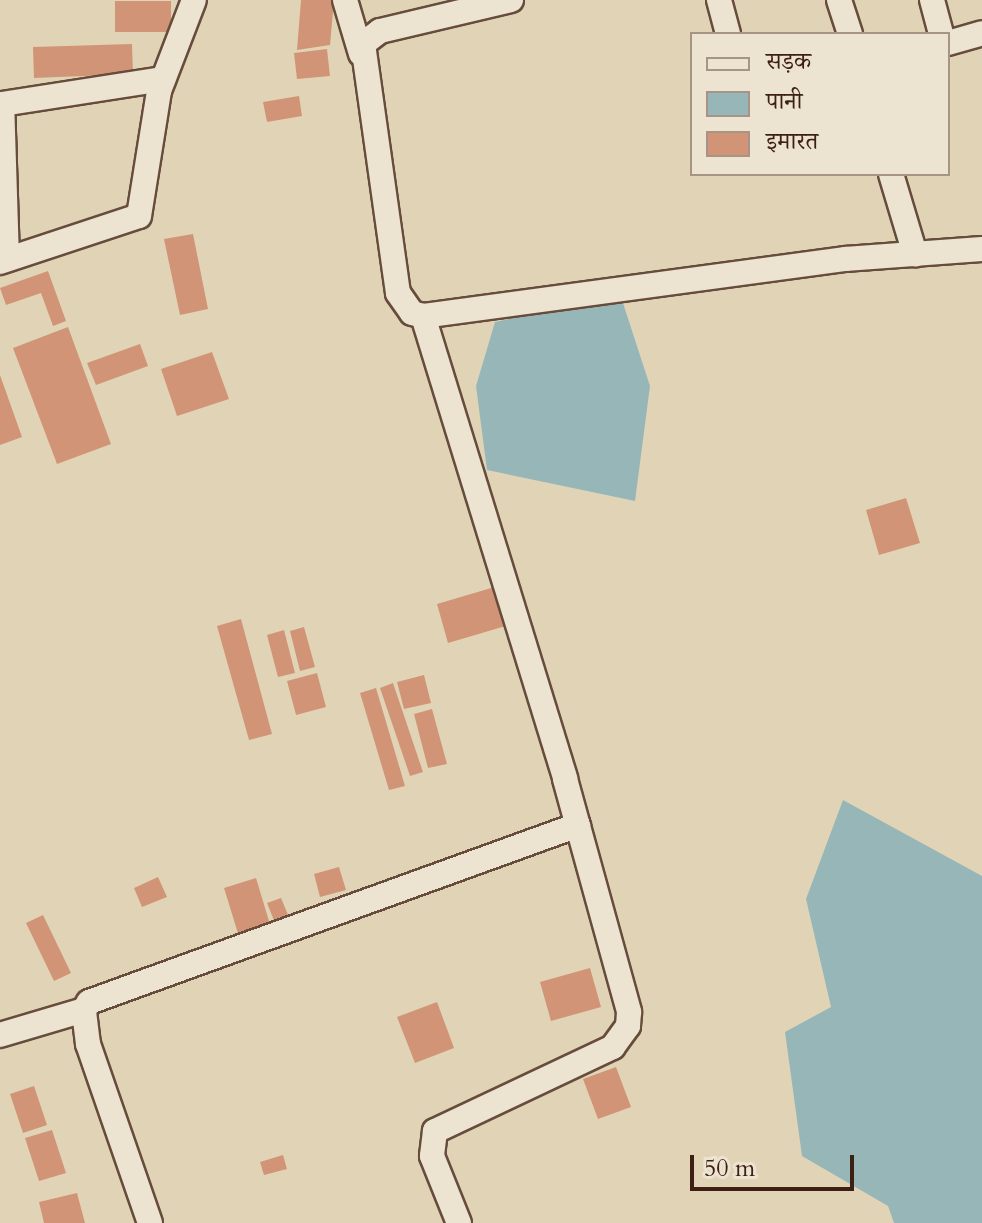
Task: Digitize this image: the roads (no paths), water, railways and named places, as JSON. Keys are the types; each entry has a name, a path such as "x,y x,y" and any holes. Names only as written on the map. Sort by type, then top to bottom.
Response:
{"street":[{"path":"163,79 2,104 4,261 139,216 163,79 194,0"},
{"path":"345,0 361,54 398,293 412,313 423,316 605,288 982,249"},
{"path":"361,54 367,36 380,31 511,0"},
{"path":"719,0 727,32"},
{"path":"839,0 849,32"},
{"path":"932,0 940,32"},
{"path":"950,42 982,33"},
{"path":"892,176 915,254"},
{"path":"423,316 578,825 625,992 628,1026 623,1038 597,1056 435,1131 432,1156 459,1223"},
{"path":"2,1026 84,1010 112,991 578,825"},
{"path":"84,1010 88,1044 150,1223"}],"water":[{"path":"620,294 650,386 635,501 487,470 476,386 495,322"},
{"path":"843,800 982,876 982,1223 894,1223 888,1206 802,1156 785,1032 831,1007 806,899"}]}
